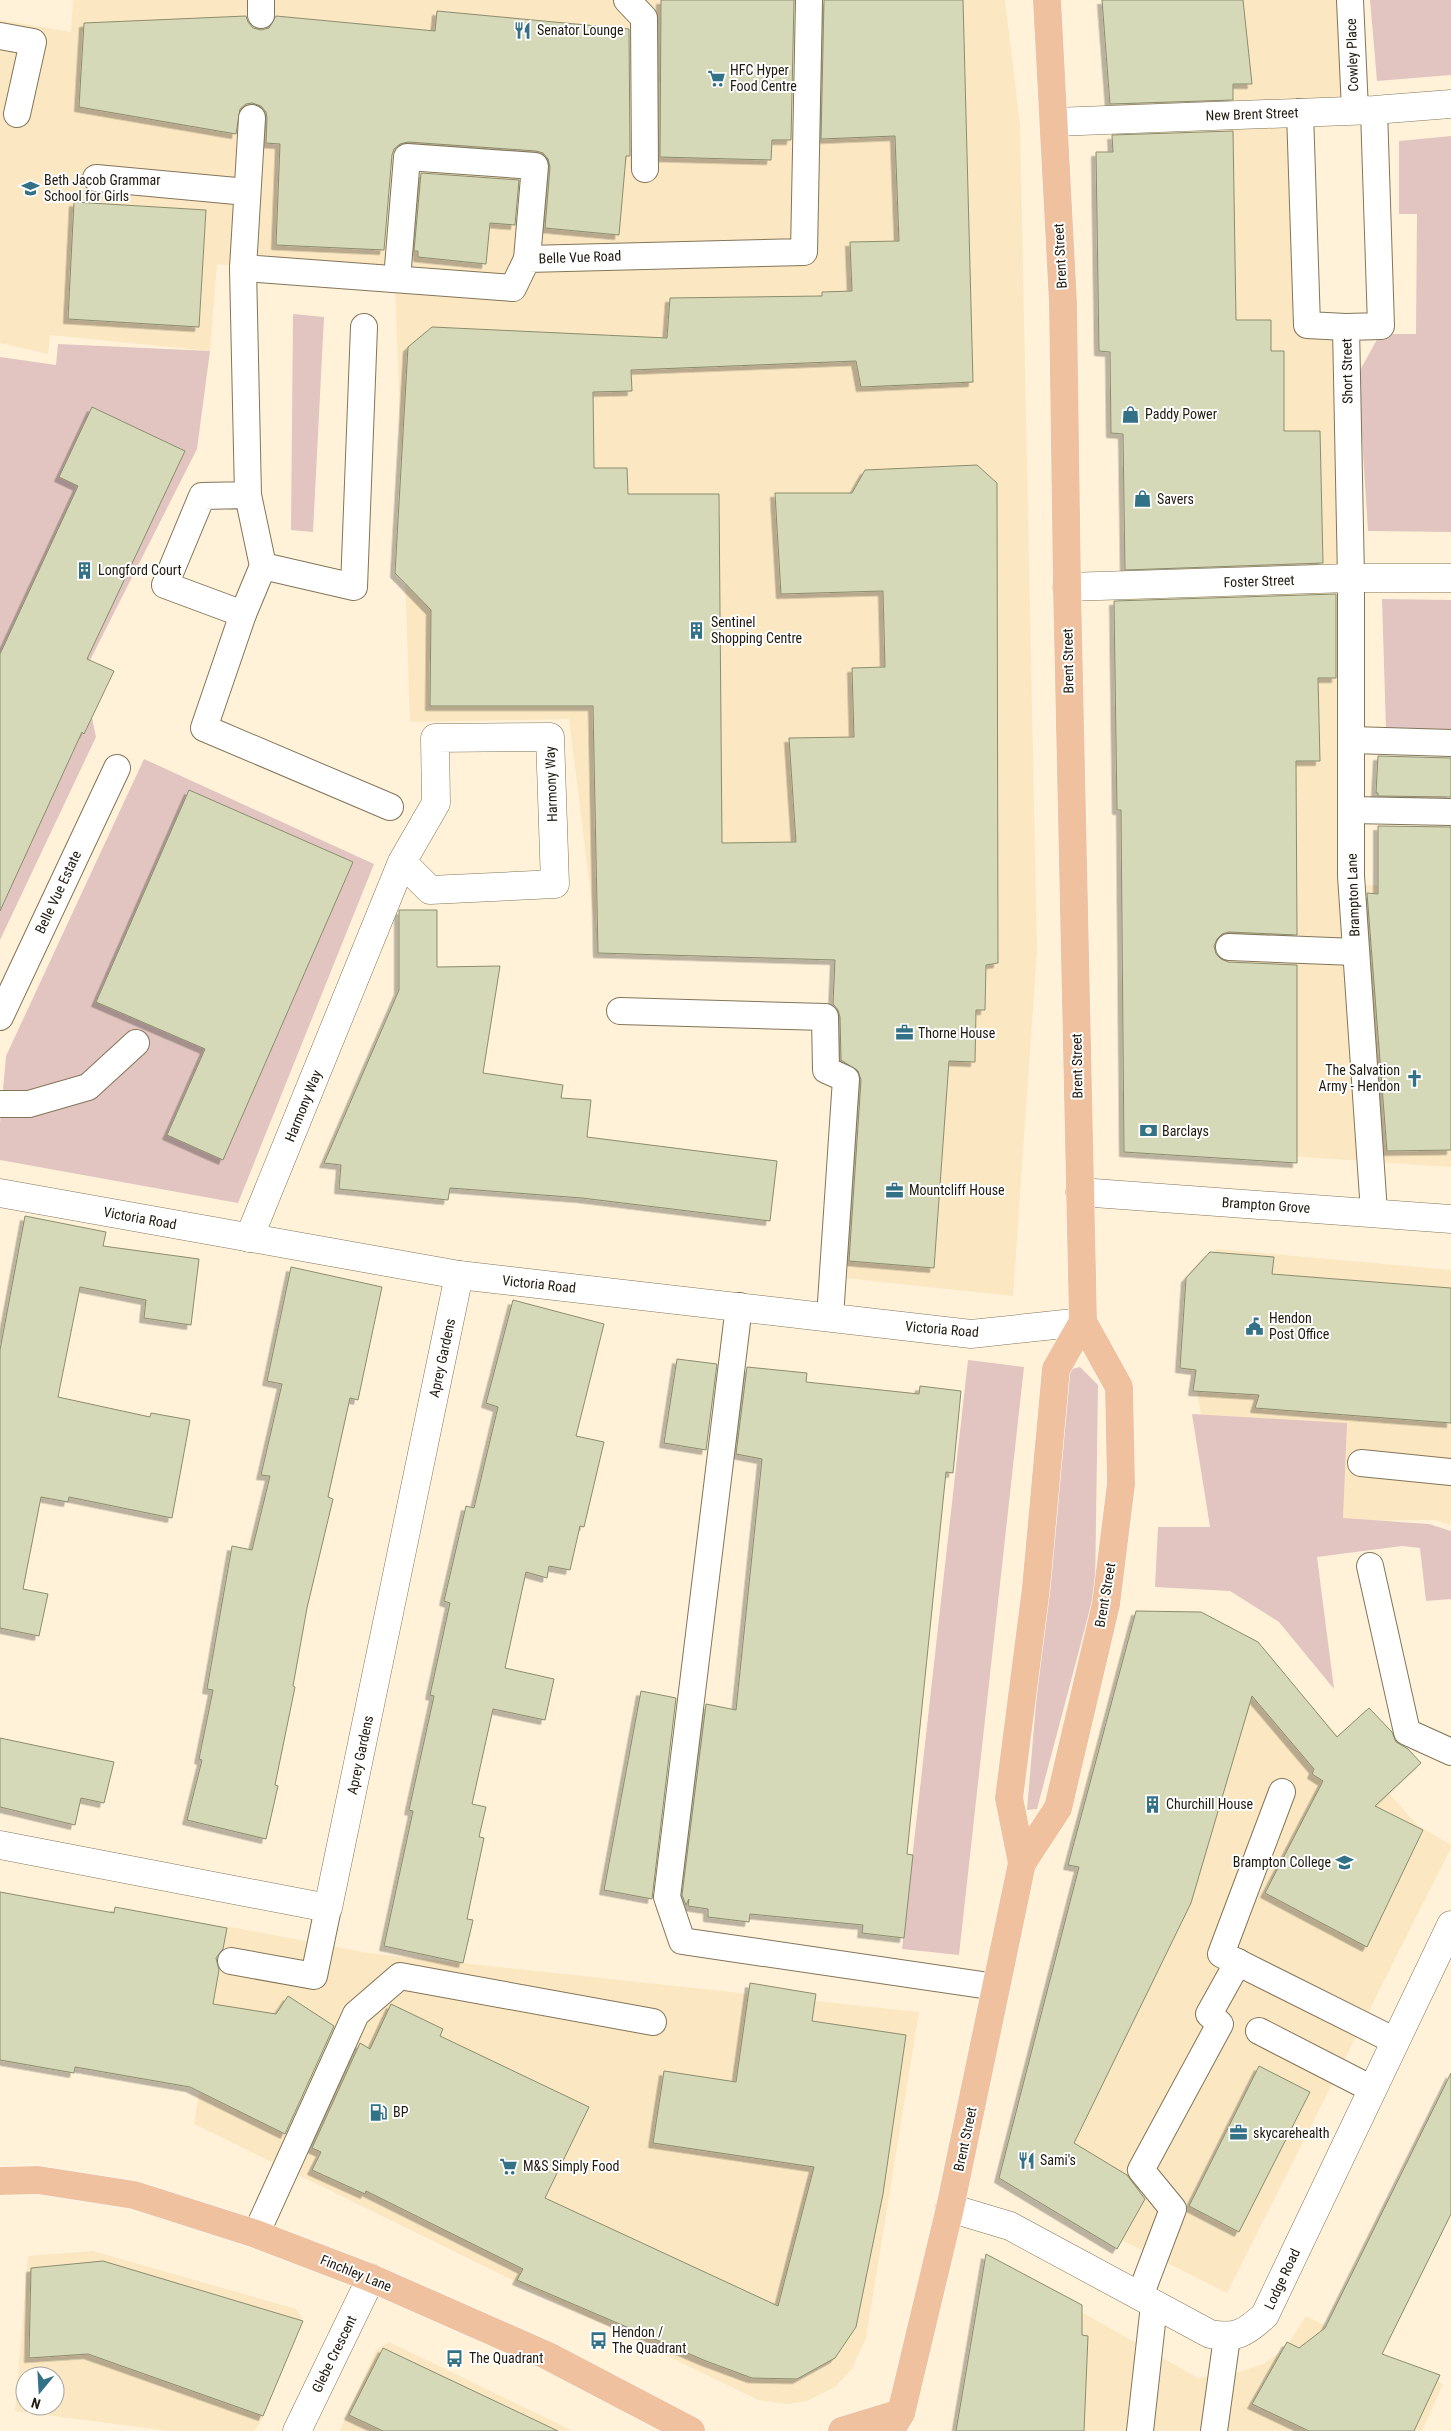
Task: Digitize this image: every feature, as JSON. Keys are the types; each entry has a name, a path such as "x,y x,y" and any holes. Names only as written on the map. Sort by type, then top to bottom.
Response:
{"main road":[{"name":"Brent Street","path":"899,2425 950,2208 1022,1864 1058,1808 1106,1604 1121,1484 1119,1387 1083,1322 1067,587 1063,303 1047,0"},
{"name":"Brent Street","path":"1022,1864 1009,1798 1036,1588 1056,1369 1083,1322"},
{"name":"Finchley Lane","path":"0,2181 38,2180 134,2195 256,2234 371,2278 548,2356 691,2431"},
{"path":"842,2431 899,2425"}],"street":[{"name":"New Brent Street","path":"1054,122 1365,110 1451,104"},
{"name":"Foster Street","path":"1067,587 1351,578 1451,578"},
{"name":"Harmony Way","path":"250,1238 402,862 436,803 436,738 550,738 555,884 430,890 402,862"},
{"name":"Brampton Grove","path":"1080,1192 1451,1219"},
{"name":"Victoria Road","path":"0,1193 459,1275 971,1334 1083,1322"},
{"name":"Aprey Gardens","path":"328,1908 459,1275"},
{"path":"0,1846 328,1908"},
{"name":"Lodge Road","path":"1227,2337 1250,2330 1265,2315 1451,1925"},
{"path":"950,2208 1010,2226 1210,2334 1227,2337"},
{"name":"Glebe Crescent","path":"297,2431 371,2278"}],"lane":[{"path":"627,0 644,18 645,169"},
{"name":"Belle Vue Road","path":"242,268 513,288 527,259 804,252 808,0"},
{"name":"Cowley Place","path":"1350,0 1365,110"},
{"path":"0,36 33,42 17,114"},
{"name":"Short Street","path":"1351,578 1346,327 1381,326 1365,110"},
{"path":"1300,112 1308,325 1346,327"},
{"path":"252,118 242,268 248,495 263,566 243,614 204,728 390,807"},
{"path":"397,279 407,157 534,166 527,259"},
{"path":"96,178 247,192"},
{"path":"263,566 354,587 364,327"},
{"path":"243,614 165,586 202,496 248,495"},
{"name":"Brampton Lane","path":"1351,578 1351,810 1355,952 1374,1212"},
{"path":"1352,740 1451,743"},
{"name":"Belle Vue Estate","path":"0,1017 117,768"},
{"path":"1351,810 1451,812"},
{"path":"1230,947 1355,952"},
{"path":"620,1010 825,1017 826,1070 846,1079 830,1317"},
{"path":"0,1104 29,1104 88,1086 136,1043"},
{"path":"739,1306 667,1897 682,1941 996,1987"},
{"path":"1360,1463 1451,1472"},
{"path":"1370,1566 1407,1732 1451,1752"},
{"path":"1282,1792 1222,1954 1395,2041"},
{"path":"231,1961 314,1976 328,1908"},
{"path":"1140,2431 1147,2301 1173,2209 1141,2170 1220,2024 1209,2014 1238,1962"},
{"path":"256,2234 356,2014 400,1976 653,2022"},
{"path":"1259,2031 1372,2089"},
{"path":"1214,2431 1227,2337"}],"shaded area":[{"path":"73,0 1005,0 1020,124 1037,951 1013,1296 826,1276 838,1087 830,1088 834,960 598,953 569,719 410,722 395,279 217,264 210,351 50,335 48,354 0,343 0,20 71,32"},
{"path":"1106,0 1350,0 1355,111 1300,113 1307,323 1345,327 1352,883 1451,894 1451,1167 1143,1146 1113,80"},
{"path":"1370,0 1451,0 1451,75 1377,81"},
{"path":"1451,136 1451,532 1368,531 1358,374 1380,334 1416,334 1417,214 1399,214 1399,141"},
{"path":"293,314 324,317 313,532 291,530"},
{"path":"58,344 210,351 197,449 83,674 96,737 0,940 0,357 56,365"},
{"path":"1382,599 1451,600 1451,730 1386,730"},
{"path":"144,759 374,864 238,1203 0,1160 0,1123 6,1056"},
{"path":"1216,1249 1451,1270 1451,1525 1435,1520 1219,1522 1187,1332 1192,1273"},
{"path":"968,1360 1024,1367 959,1955 902,1949"},
{"path":"1080,1367 1098,1385 1095,1590 1037,1809 1027,1810 1064,1371"},
{"path":"1192,1414 1347,1423 1343,1518 1429,1524 1451,1531 1451,1599 1426,1601 1420,1548 1402,1546 1317,1557 1334,1689 1279,1622 1230,1591 1155,1587 1158,1527 1210,1527"},
{"path":"1264,1652 1417,1825 1451,1845 1451,1848 1227,2293 1007,2182"},
{"path":"226,1926 368,1953 919,2012 866,2338 851,2370 835,2387 807,2401 788,2404 758,2400 194,2124"},
{"path":"93,2251 296,2309 302,2318 262,2419 254,2431 169,2431 54,2416 65,2416 65,2366 19,2366 28,2256"},
{"path":"1004,2268 1198,2378 1236,2373 1263,2364 1284,2350 1306,2316 1443,2384 1422,2431 962,2431"},
{"path":"389,2342 573,2431 340,2431 376,2350"}],"building":[{"name":"HFC Hyper Food Centre","path":"661,0 794,0 791,140 772,140 771,160 660,157"},
{"path":"824,0 963,0 973,382 861,387 856,361 631,370 632,391 593,392 594,468 627,468 628,494 719,494 722,843 796,842 789,738 854,737 852,668 885,667 883,591 781,594 775,493 852,493 865,470 977,465 997,483 998,963 986,965 985,1010 976,1010 975,1062 949,1061 934,1268 849,1261 861,1080 858,1071 841,1060 840,1017 838,1010 833,1004 835,960 598,953 593,706 430,706 431,610 395,573 408,347 432,327 667,338 670,298 822,296 822,292 852,291 850,242 899,241 895,136 821,139"},
{"path":"1102,0 1243,0 1252,84 1233,84 1233,100 1110,104"},
{"path":"437,11 629,29 630,156 626,156 619,235 545,228 550,167 548,159 543,153 408,142 400,144 394,149 392,155 384,250 276,245 280,144 266,143 267,118 266,112 261,106 252,103 246,104 240,109 236,134 79,107 84,23 246,16 253,28 261,30 269,28 276,16 435,31"},
{"path":"1233,131 1236,320 1271,320 1271,351 1284,351 1284,431 1320,431 1323,563 1125,570 1123,434 1111,433 1110,352 1099,351 1096,152 1113,152 1112,135"},
{"path":"421,173 519,180 515,225 490,223 486,264 418,257 418,251 414,251"},
{"path":"74,202 206,210 199,327 68,319"},
{"name":"Longford Court","path":"92,407 185,451 87,659 114,671 84,734 82,732 0,911 0,654 78,486 59,477"},
{"path":"1336,594 1336,678 1318,678 1320,761 1296,761 1297,935 1229,932 1222,934 1214,946 1216,954 1228,962 1297,965 1297,1163 1124,1152 1121,810 1117,810 1114,601"},
{"path":"1378,756 1451,758 1451,797 1378,796 1378,793 1376,793"},
{"path":"189,790 353,862 223,1160 167,1135 205,1049 96,1002"},
{"name":"The Salvation Army - Hendon","path":"1378,826 1451,827 1451,1150 1387,1151 1367,893 1378,894"},
{"path":"399,910 437,910 437,967 500,966 483,1073 563,1085 561,1098 591,1100 587,1137 777,1161 770,1221 582,1198 450,1188 448,1200 339,1189 341,1165 324,1163 399,990"},
{"path":"25,1216 106,1232 103,1246 199,1259 191,1325 144,1318 146,1300 80,1287 58,1397 150,1417 151,1413 190,1420 172,1518 69,1497 68,1502 41,1497 23,1589 48,1594 39,1636 0,1628 0,1350"},
{"path":"1210,1252 1274,1257 1272,1274 1451,1288 1451,1423 1255,1408 1259,1395 1193,1391 1196,1370 1180,1368 1186,1278"},
{"path":"291,1267 382,1287 358,1400 350,1398 328,1497 333,1499 307,1608 293,1686 295,1687 275,1785 278,1786 266,1839 187,1820 202,1760 199,1759 213,1690 207,1689 232,1546 252,1550 270,1476 261,1475 282,1384 267,1381"},
{"path":"513,1300 604,1324 576,1436 604,1442 584,1527 580,1526 570,1570 549,1566 547,1578 526,1572 505,1668 554,1679 545,1720 493,1709 472,1804 486,1807 479,1837 484,1838 467,1919 473,1920 463,1963 384,1946 413,1811 409,1810 434,1696 430,1695 450,1603 444,1601 466,1506 474,1508 498,1407 486,1403"},
{"path":"677,1359 717,1364 706,1450 664,1443"},
{"path":"747,1367 807,1373 806,1382 919,1394 920,1386 961,1391 953,1473 946,1472 907,1854 913,1855 904,1938 862,1933 863,1925 750,1914 749,1922 708,1917 708,1909 688,1906 689,1899 686,1905 682,1895 706,1704 736,1710 762,1459 736,1454"},
{"path":"1136,1611 1201,1612 1258,1642 1337,1737 1369,1708 1392,1732 1396,1742 1408,1749 1421,1763 1375,1806 1423,1830 1367,1947 1265,1893 1323,1781 1312,1774 1314,1769 1252,1696 1191,1903 1074,2143 1127,2175 1145,2199 1117,2249 999,2178 1079,1867 1068,1865"},
{"path":"641,1691 676,1698 652,1899 604,1890"},
{"path":"0,1738 114,1762 104,1803 81,1798 75,1825 0,1807"},
{"path":"0,1892 114,1913 115,1907 227,1928 223,1949 216,1958 219,1970 213,2004 276,2014 288,1996 334,2026 285,2134 190,2087 75,2067 74,2073 0,2060"},
{"path":"750,1983 816,1994 812,2021 906,2035 883,2194 856,2327 835,2358 797,2379 752,2378 706,2361 517,2280 523,2269 366,2191 365,2194 312,2170 321,2152 312,2148 360,2043 370,2049 391,2004 443,2029 440,2036 589,2107 545,2198 778,2306 814,2167 653,2143 664,2071 736,2082"},
{"path":"1259,2066 1310,2092 1239,2232 1189,2206"},
{"path":"1451,2073 1451,2214 1382,2354 1440,2375 1414,2431 1309,2431 1252,2404 1287,2342 1299,2348 1325,2328"},
{"path":"986,2254 1082,2305 1082,2335 1088,2336 1084,2431 956,2431"},
{"path":"103,2261 303,2321 263,2416 88,2354 29,2358 31,2268"},
{"path":"383,2348 558,2431 383,2431 349,2415"}],"place":[{"name":"Senator Lounge","path":"523,30"},
{"name":"HFC Hyper Food Centre","path":"716,78"},
{"name":"Beth Jacob Grammar School for Girls","path":"30,188"},
{"name":"Paddy Power","path":"1131,414"},
{"name":"Savers","path":"1143,499"},
{"name":"Longford Court","path":"84,570"},
{"name":"Sentinel Shopping Centre","path":"697,630"},
{"name":"Thorne House","path":"904,1033"},
{"name":"The Salvation Army - Hendon","path":"1414,1078"},
{"name":"Barclays","path":"1148,1131"},
{"name":"Mountcliff House","path":"895,1190"},
{"name":"Hendon Post Office","path":"1255,1326"},
{"name":"Churchill House","path":"1152,1804"},
{"name":"Brampton College","path":"1345,1862"},
{"name":"BP","path":"379,2112"},
{"name":"skycarehealth","path":"1239,2133"},
{"name":"Sami's","path":"1026,2160"},
{"name":"M&S Simply Food","path":"509,2166"},
{"name":"Hendon / The Quadrant","path":"598,2340"},
{"name":"The Quadrant","path":"455,2358"}]}
